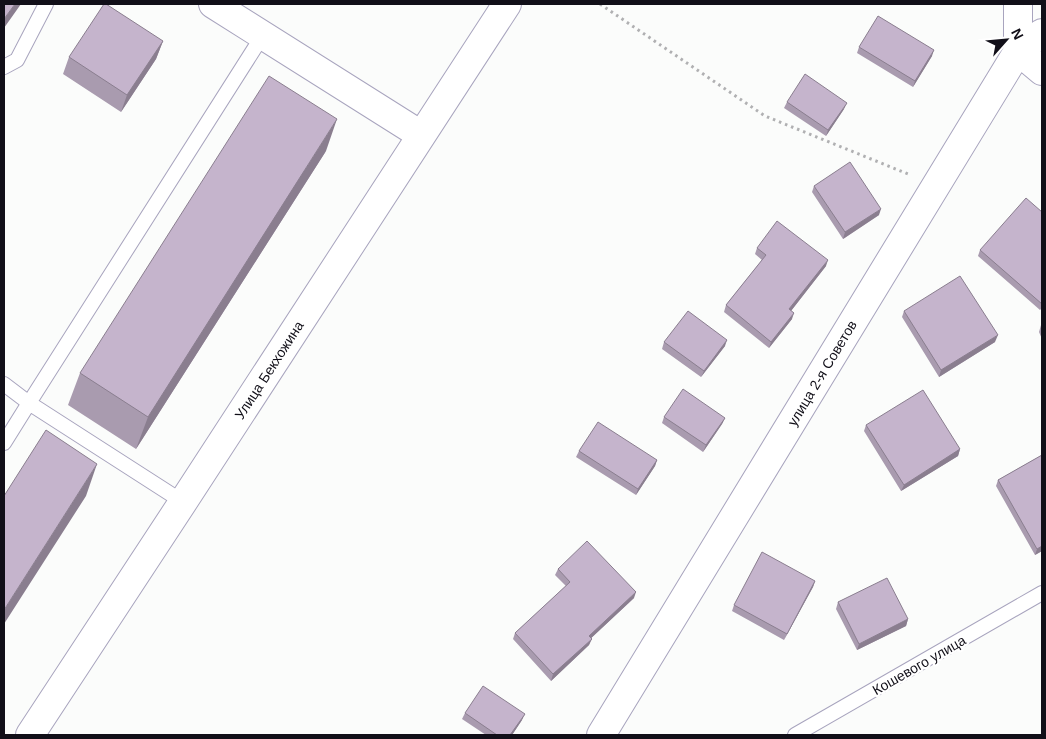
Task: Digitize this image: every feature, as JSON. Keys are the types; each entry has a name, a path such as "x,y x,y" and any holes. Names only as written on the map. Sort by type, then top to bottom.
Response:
{"street":[{"path":"214,4 421,135"},
{"name":"Улица Бекхожина","path":"30,735 507,4"},
{"path":"1018,4 1018,51"},
{"path":"1018,51 1042,33"},
{"path":"1018,51 1042,71"},
{"name":"улица 2-я Советов","path":"601,735 1018,51"}],"lane":[{"path":"4,67 17,60 46,4"},
{"path":"4,443 263,35"},
{"path":"4,384 29,403 183,502"},
{"name":"Кошевого улица","path":"795,735 1042,593"}],"path":[{"path":"600,4 765,116 937,185"}],"building":[{"path":"4,4 15,4 4,19"},
{"path":"104,4 163,41 127,95 69,57"},
{"path":"878,16 934,50 915,81 859,47"},
{"path":"805,74 847,103 828,130 787,102"},
{"path":"269,76 337,119 148,417 80,373"},
{"path":"850,162 881,209 845,232 814,186"},
{"path":"1026,198 1042,212 1042,304 980,250"},
{"path":"777,221 828,260 789,309 794,313 771,342 726,305 766,255 757,248"},
{"path":"960,276 998,335 941,370 904,311"},
{"path":"688,311 727,340 704,371 664,342"},
{"path":"683,389 725,418 706,445 664,417"},
{"path":"923,390 960,449 904,485 866,425"},
{"path":"598,422 657,460 638,489 579,451"},
{"path":"46,430 97,464 4,610 4,496"},
{"path":"1042,455 1042,546 1037,549 998,480"},
{"path":"587,541 636,592 589,636 592,639 553,674 515,633 570,582 558,569"},
{"path":"762,552 815,581 787,634 734,605"},
{"path":"887,578 908,619 859,644 838,602"},
{"path":"483,686 525,714 510,735 497,735 465,713"}]}
